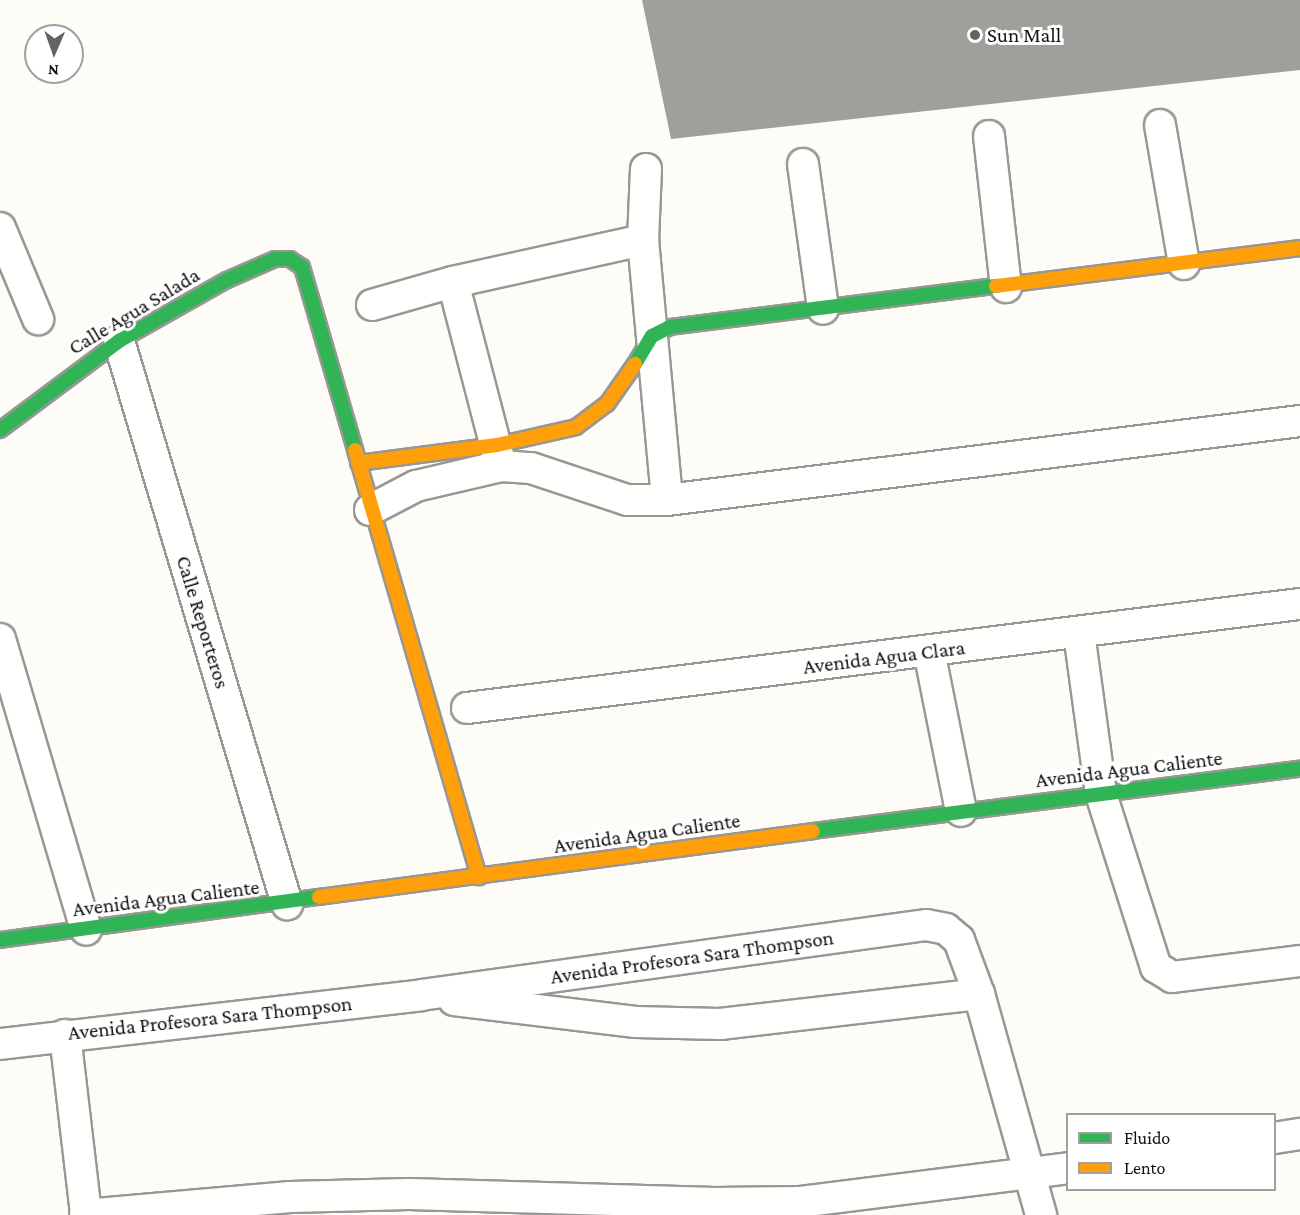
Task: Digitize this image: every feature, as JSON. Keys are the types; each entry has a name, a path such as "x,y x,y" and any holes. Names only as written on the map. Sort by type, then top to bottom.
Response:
{"street":[{"path":"1160,125 1184,264"},
{"path":"989,136 1006,287"},
{"path":"802,164 824,309"},
{"path":"646,169 643,240 667,500"},
{"path":"0,228 10,288 38,319"},
{"path":"372,305 453,282 643,240"},
{"path":"369,510 416,486 576,427 607,405 626,382 652,336 670,327 1006,287 1300,248"},
{"name":"Calle Agua Salada","path":"0,430 119,341 227,280 274,259 290,259 302,267 358,464"},
{"path":"453,282 499,456"},
{"name":"Calle Reporteros","path":"119,341 287,904"},
{"path":"479,877 369,510 358,464 410,454 499,456 627,500 667,500 1300,421"},
{"path":"410,454 416,486"},
{"name":"Avenida Agua Clara","path":"467,708 1300,604"},
{"path":"1079,633 1101,794 1146,945 1156,968 1172,977 1300,961"},
{"path":"0,639 86,930"},
{"path":"929,651 961,811"},
{"name":"Avenida Agua Caliente","path":"0,940 287,904 961,811 1300,769"},
{"name":"Avenida Profesora Sara Thompson","path":"0,1044 421,995 926,925 946,929 959,940 979,994 720,1024 636,1022 421,995"},
{"path":"979,994 1041,1215"},
{"path":"65,1035 85,1215 290,1197 409,1194 714,1203 800,1202 1066,1168"},
{"path":"1276,1138 1300,1134"}],"building":[{"name":"Sun Mall","path":"642,0 1300,0 1300,70 671,139"}],"traffic: fast":[{"path":"0,430 119,341 227,280 275,259 290,259 302,267 355,450"},
{"path":"635,364 652,336 670,327 996,286"},
{"path":"813,831 1300,769"},
{"path":"0,940 319,897"}],"traffic: slow":[{"path":"996,286 1300,248"},
{"path":"358,463 497,445 576,427 607,404 635,364"},
{"path":"355,450 479,877"},
{"path":"319,897 813,831"}],"place":[{"name":"Sun Mall","path":"975,35"}]}
